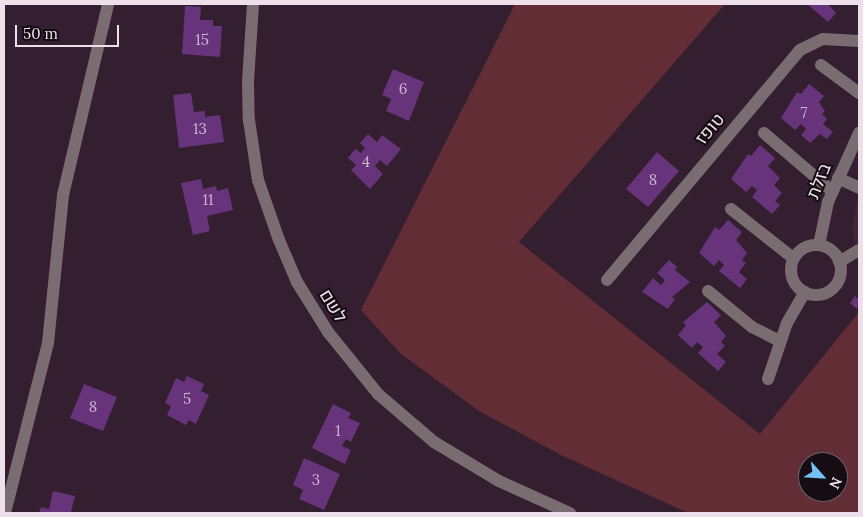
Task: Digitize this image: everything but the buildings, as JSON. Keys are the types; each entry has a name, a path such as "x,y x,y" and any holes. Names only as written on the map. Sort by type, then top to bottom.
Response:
{"street":[{"path":"5,513 48,343 63,195 108,4"},
{"name":"לשם","path":"253,4 248,81 249,120 258,180 279,240 297,282 328,332 378,394 434,442 499,481 570,513"},
{"name":"טופז","path":"607,280 800,50 823,39 859,41"},
{"path":"821,65 859,93"},
{"path":"764,133 832,191"},
{"name":"בזלת","path":"819,245 832,191 859,133"},
{"path":"838,178 859,188"},
{"path":"731,209 793,258"},
{"path":"819,245 832,251 839,262 839,279 833,288 822,294 805,292 792,279 793,258 807,246 819,245"},
{"path":"839,262 859,250"},
{"path":"708,291 752,327 780,342"},
{"path":"768,379 780,342 805,292"}],"shaded area":[{"path":"515,4 725,4 519,242 760,434 859,312 859,513 688,513 561,455 479,411 400,353 361,310"},
{"path":"859,192 859,260 852,229"}]}
